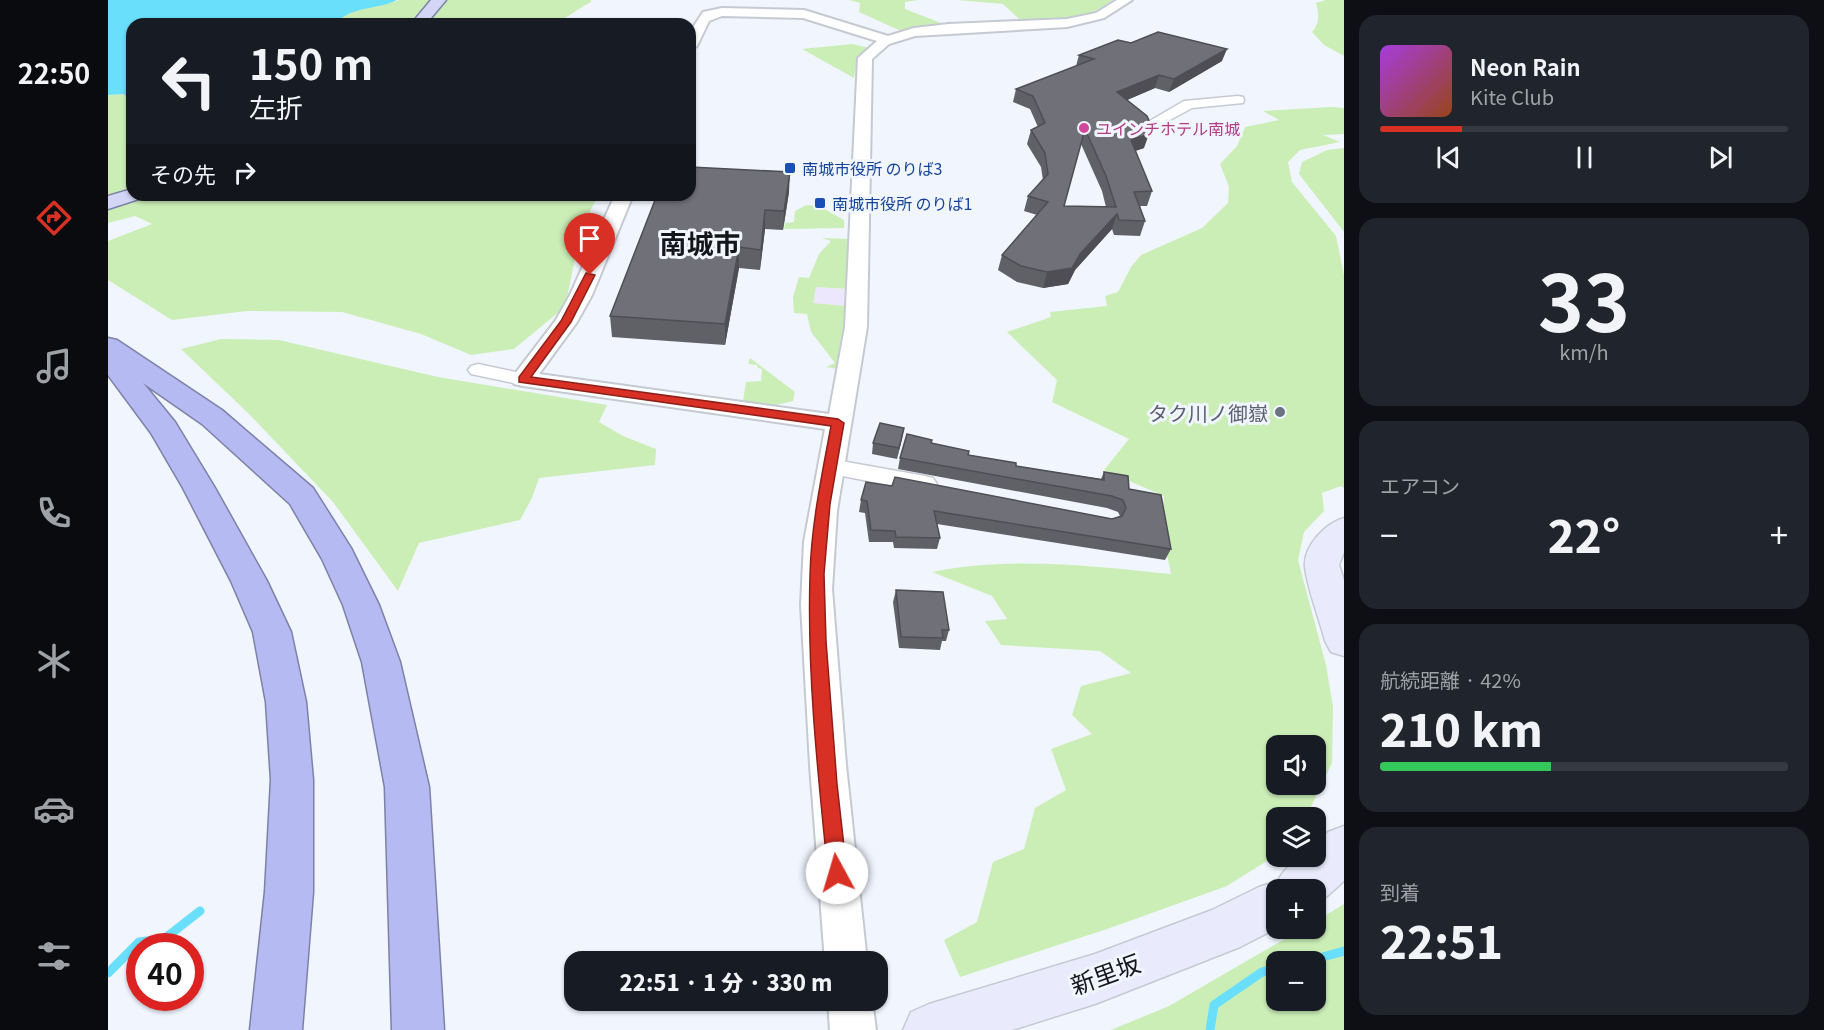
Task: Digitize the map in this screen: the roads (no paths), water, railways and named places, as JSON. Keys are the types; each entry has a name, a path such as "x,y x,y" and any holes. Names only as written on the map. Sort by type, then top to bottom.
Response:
{"highway":[{"path":"108,346 212,417 302,496 339,557 361,605 381,662 405,776 412,874 418,1030"},
{"path":"108,356 164,429 182,458 249,581 272,632 286,702 292,780 289,892 276,1030"}],"main road":[{"path":"423,18 439,0"},
{"path":"108,203 126,197"},
{"path":"1344,530 1327,548 1322,565 1344,641"},
{"path":"1311,879 1335,859 1344,848"},
{"name":"新里坂","path":"929,1030 1095,979 1223,930 1266,909"}],"street":[{"path":"845,951 828,784 817,574 820,531 830,467 851,370 856,327 864,64 869,52 889,39 943,28 1076,22 1106,14 1126,0"},
{"path":"696,34 703,19 708,15 722,12 804,14 889,39"},
{"path":"1148,126 1189,104 1238,100"},
{"path":"523,379 566,322 581,295 621,201"},
{"path":"478,370 523,379 838,423"},
{"path":"830,467 947,489"},
{"path":"851,1011 853,1030"}],"water":[{"path":"108,0 397,0 356,11 342,18 126,18 126,96 124,94 108,95"}],"waterway":[{"path":"108,973 139,942 164,939 200,911"},
{"path":"1326,956 1344,951"},
{"path":"1210,1030 1214,1005 1266,971"}],"place":[{"name":"ユインチホテル南城","path":"1084,128"},
{"name":"南城市役所 のりば3","path":"790,168"},
{"name":"南城市役所 のりば1","path":"820,203"},
{"name":"タク川ノ御嶽","path":"1280,412"}],"district":[{"name":"南城市","path":"700,242"}]}
